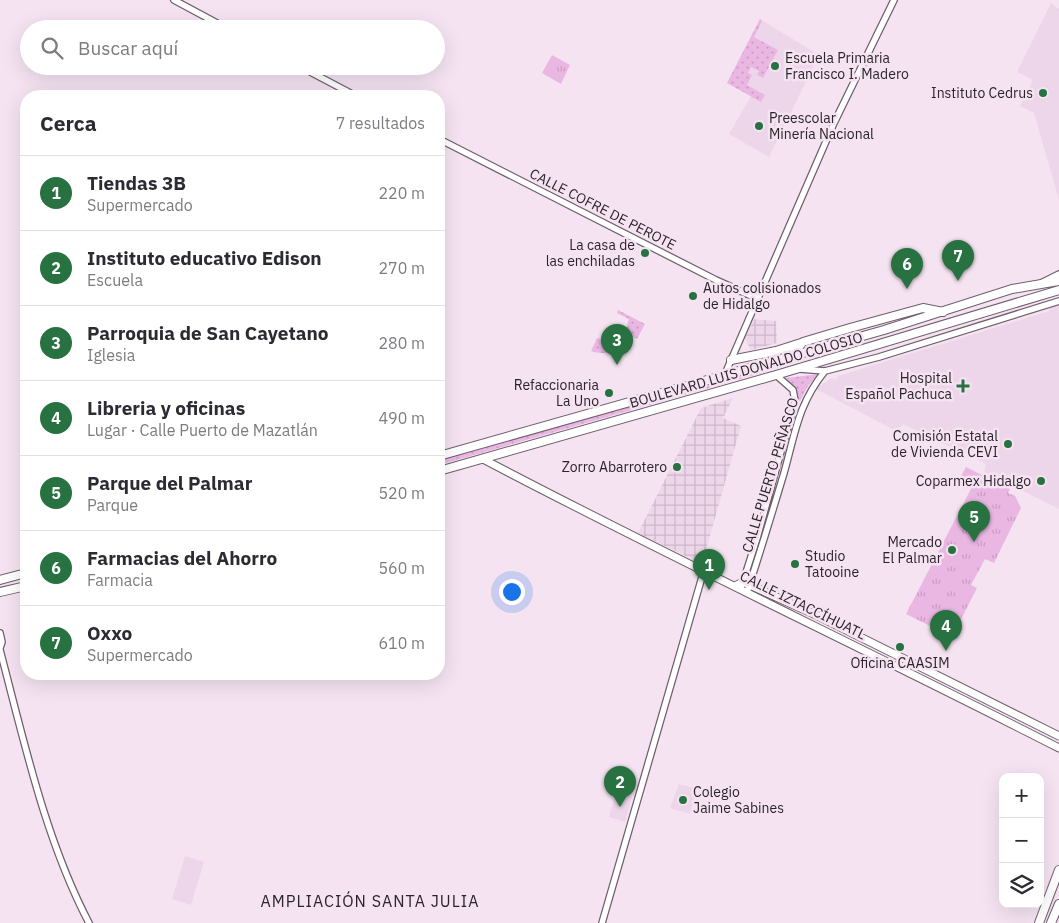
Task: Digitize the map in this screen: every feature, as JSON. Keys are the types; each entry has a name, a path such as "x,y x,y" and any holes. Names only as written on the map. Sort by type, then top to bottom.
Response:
{"main road":[{"name":"BOULEVARD LUIS DONALDO COLOSIO","path":"445,454 945,312 1012,289 1040,283 1059,282"},
{"name":"BOULEVARD LUIS DONALDO COLOSIO","path":"445,469 798,369 1059,290"},
{"path":"731,360 776,351 923,308 945,312"},
{"path":"791,356 803,342"},
{"name":"CALLE IZTACCÍHUATL","path":"483,459 597,518 743,587 1059,748"},
{"path":"0,580 20,575"},
{"path":"0,592 20,587"},
{"path":"743,587 816,614 1059,736"},
{"path":"931,682 935,674"},
{"path":"1039,923 1059,870"},
{"path":"1051,923 1059,904"}],"street":[{"path":"174,0 211,20"},
{"path":"725,374 830,132 894,0"},
{"path":"316,75 345,90"},
{"name":"CALLE COFRE DE PEROTE","path":"445,142 716,280 758,299"},
{"path":"1040,283 1059,274"},
{"path":"798,369 825,371 879,357 1059,301"},
{"name":"CALLE PUERTO PEÑASCO","path":"743,587 800,410 807,395 825,371"},
{"name":"CALLE PUERTO PEÑASCO","path":"743,587 795,401 793,390 776,375"},
{"path":"602,923 704,570"},
{"path":"0,633 2,642 0,649 29,759 67,873 89,923"}],"shaded area":[{"name":"Instituto Cedrus","path":"1051,3 1059,9 1059,200 1034,113 1020,106 1033,80 1017,72"},
{"name":"Escuela Primaria Francisco I. Madero","path":"760,19 819,55 769,157 729,134 751,96 727,83"},
{"path":"1059,301 1059,509 984,472 986,464 903,424 898,432 816,389 831,378 836,380 838,376 1049,311 1051,306"},
{"path":"754,319 776,321 777,343 751,350 745,338"},
{"path":"733,398 723,418 741,426 702,564 638,533 701,408"},
{"name":"Colegio Jaime Sabines","path":"679,784 697,789 690,814 670,808"},
{"path":"616,792 632,797 625,822 609,817"},
{"path":"185,856 204,862 191,905 172,899"}],"green space":[{"path":"760,19 762,21 754,37 778,50 763,78 757,75 759,71 751,67 748,73 752,75 747,85 765,95 761,102 727,83"},
{"path":"552,55 570,65 561,84 542,73"},
{"path":"618,310 645,324 637,339 625,333 629,319 617,313"},
{"path":"597,338 620,349 617,354 591,351"},
{"path":"803,356 754,375 445,463 445,458"},
{"path":"819,374 808,386 800,401 798,401 796,391 786,378"},
{"path":"966,467 1010,489 1008,493 1015,496 1021,508 994,563 985,559 971,585 977,588 952,637 906,614 973,485 960,478"}],"place":[{"name":"Escuela Primaria Francisco I. Madero","path":"775,66"},
{"name":"Instituto Cedrus","path":"1043,93"},
{"name":"Preescolar Minería Nacional","path":"759,126"},
{"name":"La casa de las enchiladas","path":"645,253"},
{"name":"Oxxo","path":"958,281"},
{"name":"Farmacias del Ahorro","path":"907,289"},
{"name":"Autos colisionados de Hidalgo","path":"693,296"},
{"name":"Parroquia de San Cayetano","path":"617,365"},
{"name":"Hospital Español Pachuca","path":"963,386"},
{"name":"Refaccionaria La Uno","path":"609,393"},
{"name":"Comisión Estatal de Vivienda CEVI","path":"1008,444"},
{"name":"Zorro Abarrotero","path":"677,467"},
{"name":"Coparmex Hidalgo","path":"1041,481"},
{"name":"Parque del Palmar","path":"974,542"},
{"name":"Mercado El Palmar","path":"952,550"},
{"name":"Studio Tatooine","path":"795,564"},
{"name":"Tiendas 3B","path":"709,590"},
{"name":"Oficina CAASIM","path":"900,647"},
{"name":"Libreria y oficinas","path":"946,651"},
{"name":"Colegio Jaime Sabines","path":"683,800"},
{"name":"Instituto educativo Edison","path":"620,807"}],"district":[{"name":"AMPLIACIÓN SANTA JULIA","path":"370,901"}]}
